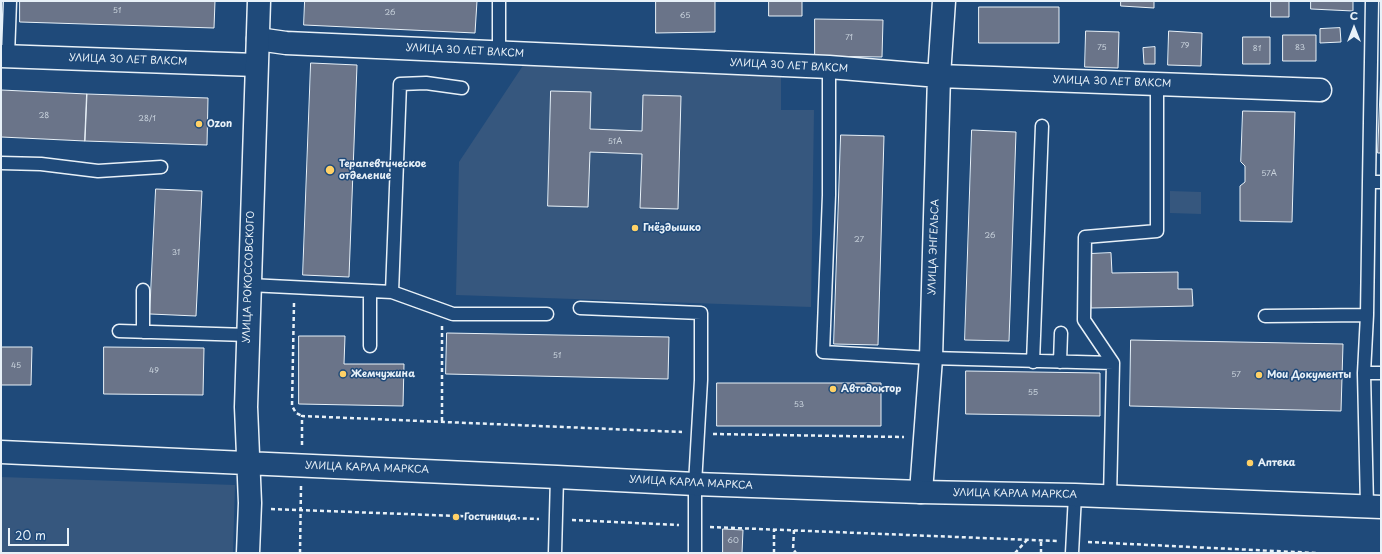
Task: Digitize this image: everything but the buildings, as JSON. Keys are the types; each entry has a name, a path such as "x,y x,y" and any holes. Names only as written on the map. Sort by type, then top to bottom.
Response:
{"street":[{"name":"УЛИЦА РОКОССОВСКОГО","path":"248,553 250,509 246,406 259,1"},
{"name":"УЛИЦА ЭНГЕЛЬСА","path":"921,492 931,358 939,76 944,1"},
{"name":"УЛИЦА 30 ЛЕТ ВЛКСМ","path":"258,39 286,43 829,68 939,76 1320,90"},
{"name":"УЛИЦА 30 ЛЕТ ВЛКСМ","path":"4,56 256,65"},
{"name":"УЛИЦА КАРЛА МАРКСА","path":"1,452 556,476 696,484 1374,507"}],"lane":[{"path":"4,56 10,1"},
{"path":"499,52 500,1"},
{"path":"1372,1 1375,182 1364,373 1374,507"},
{"path":"829,68 829,195 823,352 1033,362 1114,363"},
{"path":"392,292 400,84 426,83 462,88"},
{"path":"1110,498 1114,363 1084,320 1085,237 1157,231 1157,84"},
{"path":"1033,362 1042,126"},
{"path":"1,163 41,164 98,171 161,167"},
{"path":"249,285 392,292 453,314 547,314"},
{"path":"143,290 144,332"},
{"path":"370,291 370,346"},
{"path":"580,308 701,313 701,380 696,484 695,553"},
{"path":"1265,316 1367,316"},
{"path":"119,331 248,336"},
{"path":"1060,362 1062,333"},
{"path":"1364,373 1381,373"},
{"path":"554,553 556,476"},
{"path":"1072,547 1075,496"}],"path":[{"path":"294,287 292,406 296,413 302,416 698,433 925,438"},
{"path":"442,309 442,422"},
{"path":"300,553 302,416"},
{"path":"250,509 301,509 1041,540 1072,547 1316,553"},
{"path":"774,529 774,553"},
{"path":"794,530 793,549 796,553"},
{"path":"1015,553 1027,540"},
{"path":"1041,540 1041,553"}],"shaded area":[{"name":"Гнёздышко","path":"524,64 781,74 781,110 814,110 811,307 456,295 459,162"},
{"path":"1170,191 1201,192 1201,214 1170,213"},
{"path":"1,477 235,485 233,553 1,553"}],"place":[{"name":"Ozon","path":"199,124"},
{"name":"Терапевтическое отделение","path":"330,170"},
{"name":"Гнёздышко","path":"635,228"},
{"name":"Жемчужина","path":"343,374"},
{"name":"Мои Документы","path":"1259,375"},
{"name":"Автодоктор","path":"833,389"},
{"name":"Аптека","path":"1250,463"},
{"name":"Гостиница","path":"456,517"}]}
